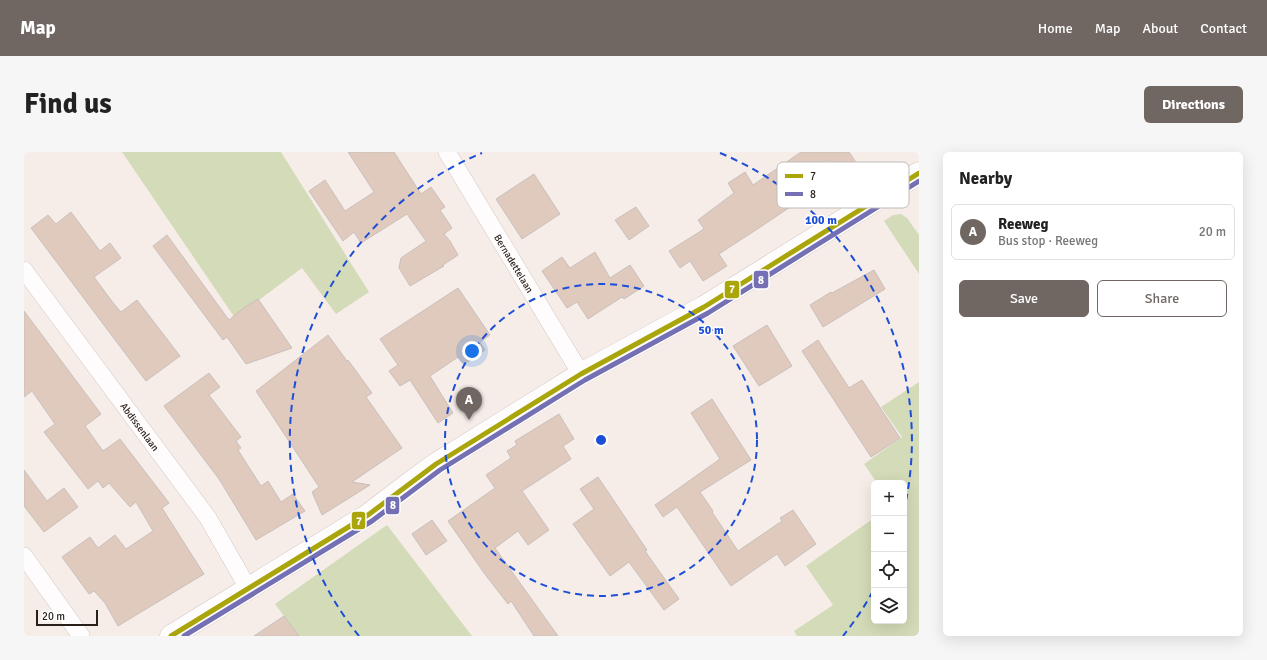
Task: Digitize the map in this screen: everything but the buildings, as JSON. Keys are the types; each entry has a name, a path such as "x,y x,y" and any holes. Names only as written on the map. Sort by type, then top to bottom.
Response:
{"street":[{"name":"Bernadettelaan","path":"447,152 582,374"},
{"path":"909,179 919,173"},
{"path":"171,636 368,515 436,464 582,374 704,306 862,208"},
{"name":"Abdissenlaan","path":"24,270 208,518 248,588"},
{"path":"24,556 81,636"}],"green space":[{"path":"122,152 281,152 369,292 336,314 302,268 235,318"},
{"path":"901,214 907,218 919,235 919,274 884,221 893,215"},
{"path":"919,382 919,636 797,636 794,631 833,605 806,566 871,520 871,624 907,624 907,480 875,480 864,464 902,437 881,407"},
{"path":"387,525 472,636 299,636 275,604"}],"transit line":[{"name":"7","path":"909,179 919,173"},
{"name":"8","path":"909,187 919,181"},
{"name":"7","path":"171,636 368,515 436,464 581,374 704,307 863,208"},
{"name":"8","path":"184,636 372,521 440,470 585,380 708,313 876,208"}],"place":[{"name":"Reeweg","path":"469,420"}]}
